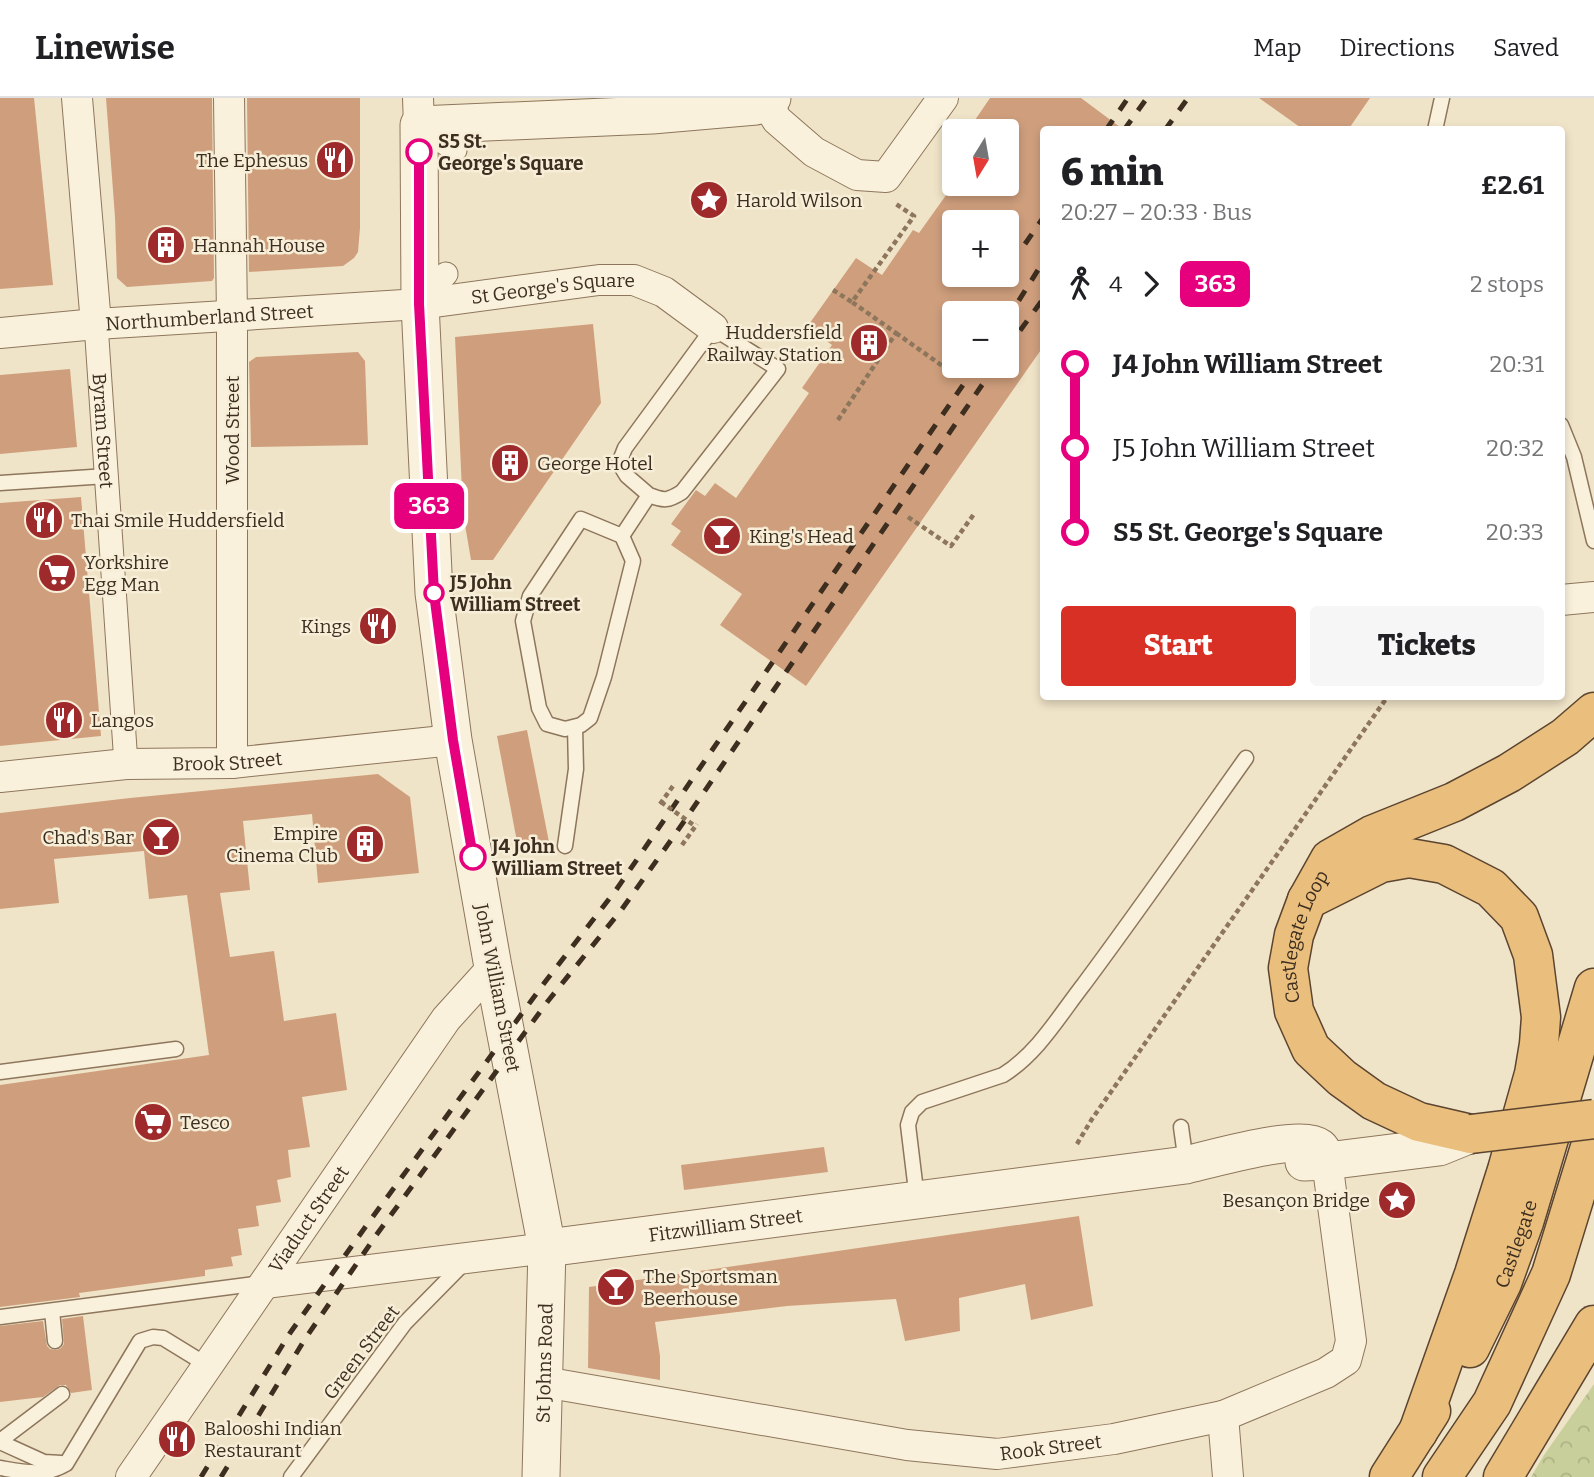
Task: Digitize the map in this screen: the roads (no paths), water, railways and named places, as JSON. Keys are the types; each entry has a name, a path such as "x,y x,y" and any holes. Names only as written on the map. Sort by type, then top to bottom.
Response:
{"highway":[{"name":"Castlegate Loop","path":"1471,1134 1419,1122 1374,1101 1342,1078 1311,1049 1294,1011 1288,968 1294,935 1307,900 1330,859 1372,835 1454,802 1509,773 1565,737 1594,712"},
{"path":"1307,900 1381,863 1409,858 1444,863 1491,888 1519,918 1533,955 1541,1017 1534,1074 1474,1274 1418,1432"},
{"name":"Castlegate","path":"1389,1477 1465,1358 1502,1283 1524,1222 1594,988"},
{"path":"1471,1134 1594,1118"},
{"path":"1442,1477 1492,1403 1551,1274 1594,1134"},
{"path":"1503,1477 1594,1325"}],"street":[{"name":"Byram Street","path":"77,98 96,324 126,764"},
{"name":"Wood Street","path":"229,98 232,762"},
{"path":"419,112 652,114 755,106 770,101 777,120 814,152 857,175 886,177 943,98"},
{"path":"419,112 455,150"},
{"name":"John William Street","path":"419,112 419,304 434,593 453,740 547,1248"},
{"name":"St George's Square","path":"419,304 446,274"},
{"name":"St George's Square","path":"419,304 599,281 634,280 664,292 713,328"},
{"name":"Northumberland Street","path":"0,333 96,324 419,304"},
{"path":"1565,600 1594,597"},
{"name":"Brook Street","path":"0,777 126,764 232,762 453,740"},
{"name":"Viaduct Street","path":"131,1477 446,1019 493,967"},
{"name":"Fitzwilliam Street","path":"265,1283 1186,1165 1327,1161 1439,1147 1471,1134"},
{"name":"Rook Street","path":"544,1382 907,1444 997,1454 1114,1439 1223,1416 1326,1373 1346,1360 1351,1341 1327,1161"},
{"name":"St Johns Road","path":"541,1477 547,1248"},
{"path":"1223,1416 1228,1477"}],"lane":[{"path":"1436,126 1442,98"},
{"path":"713,328 778,369 682,492 672,499 662,500 649,495 627,476 619,463 625,448 713,328"},
{"path":"1565,435 1574,457 1588,534"},
{"path":"0,483 107,476"},
{"path":"622,536 649,495"},
{"path":"581,519 622,536 633,561 604,677 590,718 581,725 565,729 547,724 539,708 523,621 530,596 581,519"},
{"path":"565,846 576,769 575,727"},
{"path":"917,1199 908,1125 912,1112 922,1102 1003,1075 1031,1053 1110,949 1245,758"},
{"path":"0,1072 176,1049"},
{"path":"1181,1127 1186,1165"},
{"name":"Green Street","path":"291,1477 405,1323 470,1258"},
{"path":"0,1318 265,1283"},
{"path":"52,1311 55,1341"},
{"path":"0,1468 41,1473 54,1471 66,1464 140,1341 153,1337 163,1338 207,1365"},
{"path":"62,1394 0,1441 44,1462 66,1464"}],"railway":[{"path":"1109,126 1128,98"},
{"path":"1127,126 1147,98"},
{"path":"1168,126 1188,98"},
{"path":"1025,244 1040,222"},
{"path":"1019,301 1040,267"},
{"path":"1019,332 1040,303"},
{"path":"201,1477 290,1333 545,982 616,890 968,378"},
{"path":"221,1477 305,1339 377,1234 548,1001 622,909 987,378"}],"place":[{"name":"S5 St. George's Square","path":"419,152"},
{"name":"The Ephesus","path":"335,160"},
{"name":"Harold Wilson","path":"709,200"},
{"name":"Hannah House","path":"166,245"},
{"name":"Huddersfield Railway Station","path":"869,343"},
{"name":"George Hotel","path":"510,463"},
{"name":"Thai Smile Huddersfield","path":"44,520"},
{"name":"King's Head","path":"722,536"},
{"name":"Yorkshire Egg Man","path":"57,573"},
{"name":"J5 John William Street","path":"434,593"},
{"name":"Kings","path":"378,626"},
{"name":"Langos","path":"64,720"},
{"name":"Chad's Bar","path":"161,837"},
{"name":"Empire Cinema Club","path":"365,844"},
{"name":"J4 John William Street","path":"473,857"},
{"name":"Tesco","path":"153,1122"},
{"name":"Besançon Bridge","path":"1397,1200"},
{"name":"The Sportsman Beerhouse","path":"616,1287"},
{"name":"Balooshi Indian Restaurant","path":"177,1439"}]}
